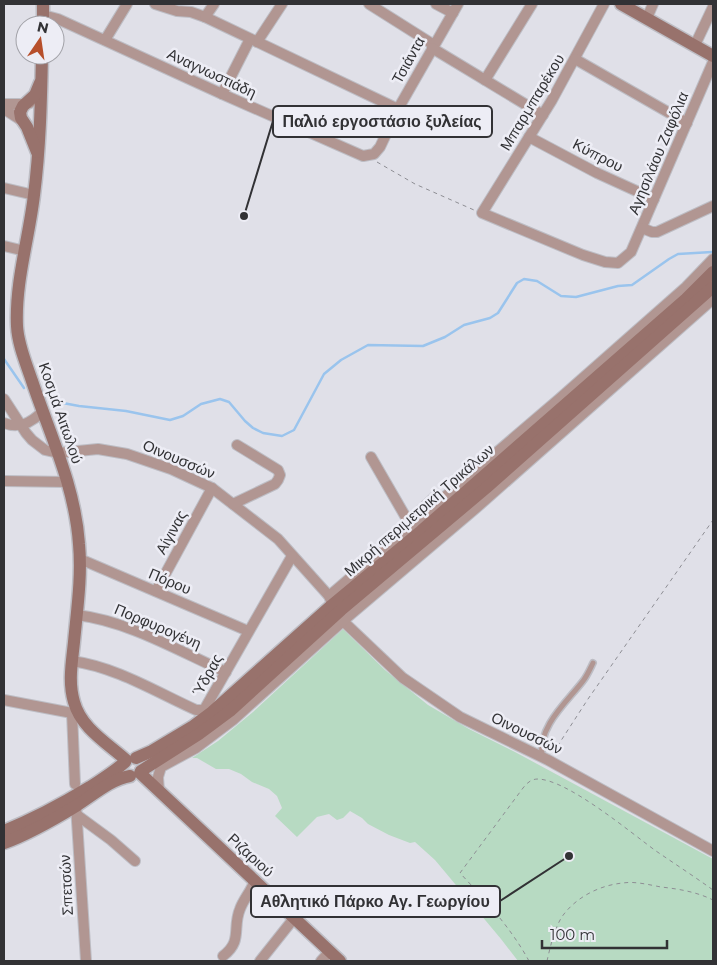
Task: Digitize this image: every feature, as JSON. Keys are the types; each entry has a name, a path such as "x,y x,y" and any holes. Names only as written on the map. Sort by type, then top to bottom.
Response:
{"main road":[{"path":"621,4 713,56"},
{"name":"Κοσμά Αιτωλού","path":"42,65 38,157 17,310 17,328 20,346 68,482 75,512 80,559 72,661 71,688 74,711 129,760"},
{"path":"38,157 20,112 35,94 42,79"},
{"name":"Μικρή περιμετρική Τρικάλων","path":"4,832 60,805 129,760 152,751 208,716 329,598 421,531 666,316 713,272"},
{"name":"Μικρή περιμετρική Τρικάλων","path":"4,843 76,811 118,780 137,773 199,734 230,711 341,610 486,488 713,287"},
{"path":"129,760 141,764 137,773"},
{"name":"Ριζαριού","path":"137,773 159,791 340,961"}],"street":[{"path":"105,40 127,4"},
{"path":"155,4 177,12 191,12 205,17 398,109"},
{"path":"205,17 214,4"},
{"path":"222,94 253,40 282,4"},
{"path":"369,4 485,80 543,115"},
{"path":"436,4 455,8"},
{"path":"485,80 532,4"},
{"name":"Μπαρμπαρέκου","path":"482,213 543,115 604,4"},
{"path":"647,18 653,4"},
{"path":"695,45 713,7"},
{"name":"Τσιάντα","path":"370,155 380,147 398,109 455,8"},
{"name":"Αναγνωστιάδη","path":"43,14 105,40 356,154 370,155"},
{"path":"575,59 687,123"},
{"name":"Αγησιλάου Ζαφόλια","path":"482,213 583,255 605,262 618,263 628,256 642,228 713,62"},
{"path":"4,104 35,104 41,115 32,124 23,121 4,109"},
{"name":"Κύπρου","path":"529,137 654,199"},
{"path":"4,188 34,195"},
{"path":"642,228 658,232 713,206"},
{"path":"4,246 25,251"},
{"path":"329,598 579,382 686,287 713,259"},
{"path":"159,791 158,774 163,766 196,748 226,726 343,621 475,509 713,299"},
{"path":"4,399 32,440 41,447 58,452"},
{"path":"4,423 11,426 29,423 42,412"},
{"path":"233,504 275,484 280,475 278,470 237,445"},
{"name":"Οινουσσών","path":"58,452 98,450 127,454 171,469 212,488 278,539 329,598"},
{"path":"371,458 408,521"},
{"path":"4,481 68,482"},
{"name":"Αίγινας","path":"156,591 212,488"},
{"path":"329,598 435,497"},
{"name":"Ύδρας","path":"72,661 108,670 202,711 292,556"},
{"name":"Πόρου","path":"80,559 248,631"},
{"name":"Πορφυρογένη","path":"77,615 97,618 121,625 226,672"},
{"name":"Οινουσσών","path":"343,621 398,674 438,704 460,717 545,758 713,851"},
{"path":"4,700 74,711 75,784"},
{"path":"76,811 135,862"},
{"name":"Σπετσών","path":"76,811 86,961"},
{"path":"223,956 236,941 240,907 252,890 255,880"},
{"path":"260,961 295,917"},
{"path":"321,961 330,951"}],"lane":[{"path":"545,758 541,747 552,720 567,698 585,680 593,663"}],"path":[{"path":"370,155 378,164 392,172 482,213"},
{"path":"545,758 713,520"},
{"path":"530,961 518,939 460,873 529,781 536,779 546,780 562,786 587,801 713,890"},
{"path":"547,961 550,946 563,915 578,901 599,888 625,882 681,889 713,900"}],"green space":[{"path":"343,629 385,670 428,705 469,729 713,859 713,961 518,961 435,860 415,842 410,843 389,835 368,824 350,811 343,818 337,820 329,814 317,817 297,837 275,816 282,808 277,796 269,789 229,769 216,769 197,758 192,758 218,741 253,712"}],"waterway":[{"path":"52,401 126,411 170,420 183,416 201,404 220,399 229,402 253,428 263,433 282,436 294,430 324,374 341,360 368,345 423,346 445,337 464,325 490,318 498,313 517,283 524,279 537,281 561,296 576,297 618,286 632,285 678,254 712,252"},
{"path":"4,359 24,388"}],"place":[{"name":"Παλιό εργοστάσιο ξυλείας","path":"244,216"},
{"name":"Αθλητικό Πάρκο Αγ. Γεωργίου","path":"569,856"}]}
